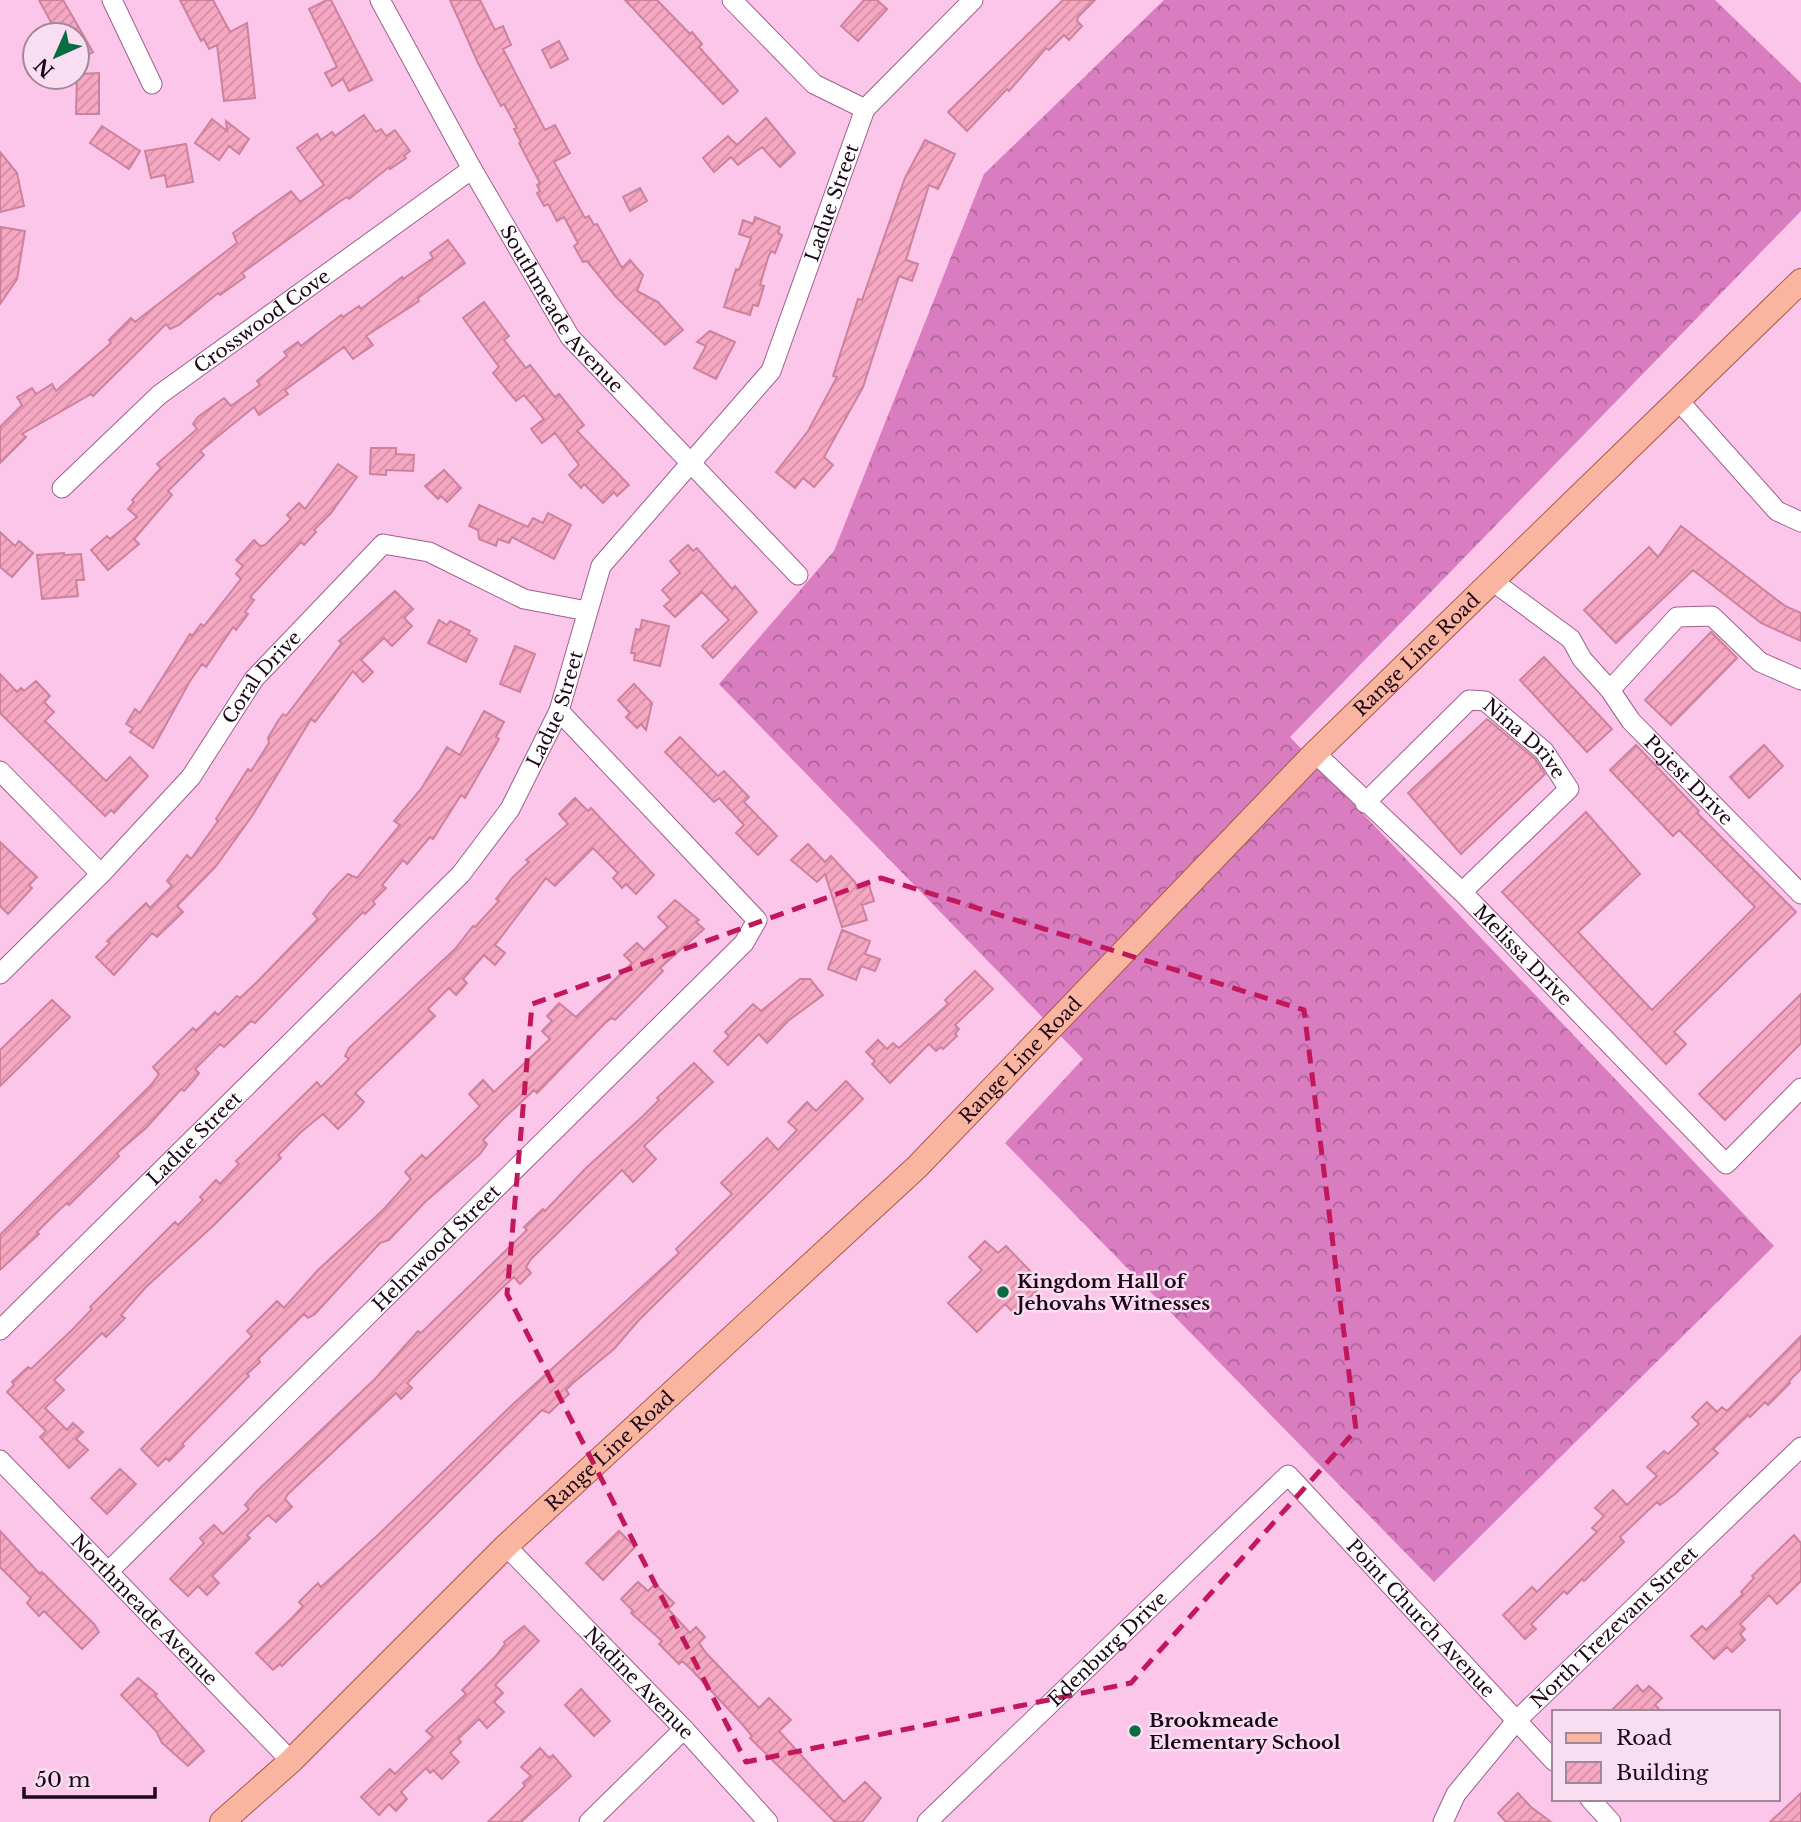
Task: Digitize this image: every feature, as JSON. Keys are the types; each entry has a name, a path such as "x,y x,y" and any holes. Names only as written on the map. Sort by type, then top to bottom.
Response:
{"main road":[{"name":"Range Line Road","path":"222,1822 291,1761 506,1546 918,1167 1315,753 1801,281"}],"street":[{"path":"112,0 152,84"},
{"name":"Southmeade Avenue","path":"380,0 472,169 570,337 799,575"},
{"path":"732,0 814,84 865,109"},
{"name":"Ladue Street","path":"0,1330 461,874 510,809 559,711 601,566 771,371 865,109 973,0"},
{"name":"Crosswood Cove","path":"62,488 159,395 472,169"},
{"path":"1679,401 1777,511 1801,522"},
{"name":"Coral Drive","path":"0,974 101,874 191,777 254,679 383,544 429,552 524,599 587,611"},
{"name":"Pojest Drive","path":"1491,580 1550,626 1560,628 1571,639 1582,659 1610,690 1632,721 1801,894"},
{"path":"1610,690 1677,617 1712,616 1760,662 1801,680"},
{"name":"Nina Drive","path":"1365,803 1469,700 1485,701 1544,751 1569,789 1462,892"},
{"name":"Helmwood Street","path":"109,1571 744,943 757,920 559,711"},
{"name":"Melissa Drive","path":"1315,753 1462,892 1726,1164 1801,1088"},
{"path":"0,771 101,874"},
{"name":"North Trezevant Street","path":"1443,1822 1456,1794 1517,1720 1801,1447"},
{"name":"Northmeade Avenue","path":"0,1460 291,1761"},
{"name":"Point Church Avenue","path":"1288,1475 1552,1759"},
{"name":"Edenburg Drive","path":"927,1822 1288,1475"},
{"name":"Nadine Avenue","path":"506,1546 684,1729 768,1822"},
{"path":"589,1822 684,1729"},
{"path":"1592,1801 1611,1822"}],"highlighted area":[{"path":"881,878 1304,1010 1356,1430 1131,1683 746,1762 507,1294 532,1004"}],"green space":[{"path":"1164,0 1715,0 1801,83 1801,211 1290,737 1774,1246 1434,1582 1005,1143 1083,1059 719,684 834,551 984,174"}],"building":[{"path":"39,0 63,0 75,21 50,21"},
{"path":"180,0 213,0 230,32 247,23 255,98 224,101 217,45 209,49 204,39 201,41"},
{"path":"331,0 372,80 349,91 343,79 332,86 325,73 337,67 309,9"},
{"path":"450,0 480,0 495,30 503,26 511,45 503,49 545,130 555,125 570,153 554,162 585,218 589,216 594,225 597,224 622,268 630,260 643,275 637,291 658,302 683,330 665,345 616,297 587,261 583,262 574,246 578,243 564,217 557,221 548,204 544,206 537,193 540,191 537,185 540,183 519,143 521,142 514,129 517,128 504,104 501,106 478,63"},
{"path":"625,0 657,0 690,34 692,32 702,44 699,47 738,91 723,104"},
{"path":"864,0 877,0 887,9 858,41 841,26"},
{"path":"1063,0 1095,0 1078,17 1077,21 1082,26 1069,40 1064,35 1049,50 1046,48 1009,91 1007,89 967,131 948,112"},
{"path":"559,41 568,59 551,68 542,50"},
{"path":"91,73 99,73 99,114 76,114 77,91 91,91"},
{"path":"364,115 376,132 381,129 386,136 395,130 410,151 404,156 406,158 390,169 389,167 349,199 347,197 339,202 242,273 245,277 220,295 218,293 179,325 170,329 166,324 93,396 91,394 22,434 26,437 0,463 0,427 22,405 17,397 32,388 36,394 52,384 56,391 111,343 109,340 131,318 135,322 237,243 233,233 291,191 300,202 324,185 297,148 317,134 321,140 332,132 335,136"},
{"path":"766,118 795,153 780,167 762,147 738,165 731,157 714,172 703,158 728,136 737,145"},
{"path":"212,119 227,131 226,121 249,139 239,154 229,146 219,160 195,143"},
{"path":"102,126 140,151 129,169 90,143"},
{"path":"925,140 955,154 938,189 929,185 906,260 918,264 912,281 899,276 863,387 824,457 833,465 814,487 803,478 795,488 776,472 808,431 837,377 833,376 858,299 862,300 905,178"},
{"path":"186,144 193,182 167,187 165,175 151,178 145,151"},
{"path":"0,152 17,173 24,206 0,212"},
{"path":"640,188 647,201 630,211 623,197"},
{"path":"755,217 780,227 778,233 782,235 775,253 771,251 768,258 760,285 764,286 758,306 753,305 750,315 724,307 736,269 739,270 751,238 739,234 743,220 753,224"},
{"path":"1,227 25,231 17,279 0,304"},
{"path":"448,240 465,263 418,298 419,301 366,336 373,345 353,359 344,347 285,390 288,394 259,415 254,407 200,451 204,455 168,491 172,495 134,539 139,544 108,570 91,550 107,536 110,539 137,517 128,509 134,502 132,500 161,468 157,464 197,429 193,424 198,417 224,398 231,406 260,385 257,381 287,356 284,352 298,342 301,346 341,315 343,317 359,306 361,309 402,277 403,279 433,258 430,253"},
{"path":"484,302 509,336 504,340 526,368 530,365 555,397 559,394 584,425 577,431 629,485 617,496 614,492 603,503 584,484 581,488 569,475 579,465 555,433 542,443 531,429 544,419 524,395 516,401 493,373 499,367 463,318"},
{"path":"710,331 735,342 716,379 694,368 706,346 697,342"},
{"path":"371,448 396,448 396,454 414,455 413,471 386,470 386,475 370,474"},
{"path":"338,464 357,477 331,513 314,530 316,532 304,545 301,542 250,597 254,600 245,612 248,614 236,630 233,627 206,667 202,664 153,748 130,732 133,728 126,724 135,709 140,713 190,634 192,636 201,624 204,626 241,579 236,574 243,566 236,560 254,540 260,546 265,545 291,519 287,515 299,503 305,509"},
{"path":"444,470 461,488 447,502 441,496 438,499 425,486"},
{"path":"479,505 528,527 533,518 543,523 548,513 571,525 554,559 512,537 509,543 498,539 496,546 479,539 478,530 469,526"},
{"path":"1681,526 1785,606 1801,613 1801,641 1761,623 1693,570 1616,643 1584,610 1649,547 1658,557"},
{"path":"0,532 15,546 19,541 33,553 12,577 0,567"},
{"path":"688,545 693,551 697,548 732,589 735,586 757,612 713,658 702,646 729,620 702,592 675,617 664,606 671,600 662,590 680,573 670,561"},
{"path":"81,554 84,580 76,580 78,596 42,599 37,555"},
{"path":"395,591 413,609 404,618 412,626 392,646 384,638 361,660 373,672 363,682 353,671 315,722 311,719 252,816 216,866 177,906 183,912 157,937 152,933 114,975 96,957 110,943 107,941 146,903 150,908 172,886 167,881 187,855 191,859 218,821 216,819 248,769 251,771 269,743 268,738 283,714 286,716 342,643 339,641"},
{"path":"439,620 447,625 450,621 470,631 468,634 477,639 466,662 428,643"},
{"path":"642,620 669,626 660,666 634,660 635,653 631,653 636,629 640,630"},
{"path":"1711,632 1737,658 1671,725 1645,700"},
{"path":"515,646 535,654 520,692 500,684"},
{"path":"1544,657 1612,729 1587,752 1520,680"},
{"path":"0,674 17,692 21,688 24,691 36,681 50,696 44,702 54,712 45,721 106,781 130,757 148,776 114,813 111,810 105,816 0,713"},
{"path":"634,684 652,703 646,730 641,724 637,728 626,717 630,713 618,700"},
{"path":"484,711 504,722 496,737 499,739 465,798 461,795 433,839 430,837 407,864 403,860 382,885 386,888 373,901 375,904 365,914 363,912 255,1023 251,1021 224,1047 220,1044 195,1069 199,1073 184,1091 181,1089 146,1128 117,1153 119,1156 69,1205 67,1203 58,1211 37,1232 39,1234 0,1270 0,1235 151,1085 159,1074 153,1067 193,1028 196,1031 215,1012 218,1015 237,996 240,998 257,982 318,919 313,914 348,874 357,878 400,825 394,821 421,789 447,747 460,755"},
{"path":"1487,719 1535,759 1545,774 1461,854 1408,793"},
{"path":"680,737 718,776 724,771 749,797 744,802 777,836 758,855 736,833 744,825 719,798 714,802 665,752"},
{"path":"1636,745 1699,811 1697,813 1796,912 1674,1032 1686,1044 1666,1064 1502,892 1586,812 1640,874 1578,932 1652,1010 1755,907 1679,830 1673,836 1610,770"},
{"path":"1764,745 1783,766 1749,798 1730,777"},
{"path":"575,798 588,811 591,808 654,875 636,894 626,884 622,888 613,878 618,873 593,848 555,886 546,878 495,945 505,953 495,965 484,955 463,979 467,983 456,995 449,988 428,1009 435,1016 355,1093 364,1102 357,1110 338,1129 323,1114 301,1132 278,1155 281,1158 214,1225 146,1287 121,1315 125,1318 106,1337 102,1333 54,1380 64,1390 45,1408 67,1430 73,1423 83,1432 76,1439 88,1450 69,1468 40,1437 46,1431 7,1392 14,1385 12,1382 28,1367 31,1369 72,1330 92,1309 90,1307 175,1222 178,1225 203,1200 200,1197 216,1180 220,1184 239,1164 236,1161 317,1082 321,1087 349,1059 345,1056 349,1048 455,949 473,926 475,927 499,901 496,899 512,878 529,862 526,860 568,824 559,814"},
{"path":"0,842 37,877 29,885 32,888 8,914 0,906"},
{"path":"808,844 825,862 831,856 855,882 857,889 869,885 874,901 862,905 867,920 842,927 825,874 817,882 791,860"},
{"path":"675,900 699,920 696,922 704,929 660,968 663,971 615,1020 612,1018 606,1022 537,1093 534,1090 503,1119 483,1140 487,1144 480,1154 425,1202 389,1240 380,1243 315,1314 308,1318 304,1314 258,1359 260,1362 247,1374 249,1376 182,1444 184,1446 169,1461 166,1458 158,1466 141,1449 252,1336 247,1331 277,1301 284,1308 318,1270 383,1210 411,1179 405,1172 422,1155 426,1159 480,1106 469,1094 483,1080 494,1092 550,1039 542,1031 552,1021 547,1016 559,1003 576,1017 632,963 624,955 637,943 644,950 668,927 658,917"},
{"path":"842,930 870,941 865,954 880,959 875,971 861,966 856,980 828,969"},
{"path":"975,971 993,989 955,1025 959,1029 955,1034 957,1036 943,1049 941,1047 936,1051 929,1044 890,1083 872,1064 875,1061 866,1052 878,1040 887,1049 893,1043 899,1048 948,1004 945,1000"},
{"path":"800,979 810,979 823,995 788,1021 767,1043 759,1034 728,1065 714,1051 729,1036 725,1032 753,1004 761,1011"},
{"path":"1801,994 1801,1043 1725,1120 1699,1094"},
{"path":"52,1000 70,1017 0,1086 0,1050"},
{"path":"694,1063 713,1082 644,1146 656,1159 633,1182 622,1170 531,1259 526,1267 531,1273 520,1284 514,1277 407,1383 412,1388 401,1399 396,1393 288,1494 285,1499 292,1507 276,1522 268,1515 247,1535 250,1538 212,1576 219,1583 207,1595 198,1586 188,1596 170,1579 204,1543 200,1538 214,1525 223,1534 249,1509 245,1505 256,1492 375,1379 418,1331 421,1333 527,1230 524,1227 543,1209 545,1211"},
{"path":"846,1081 863,1099 638,1321 614,1349 566,1390 569,1394 549,1413 542,1410 282,1666 280,1664 273,1670 256,1653 303,1606 299,1602 318,1583 321,1587 511,1406 679,1253 676,1249 732,1194 721,1183 767,1138 778,1150 797,1130 788,1122 807,1102 816,1111"},
{"path":"985,1241 998,1253 1006,1246 1034,1275 1028,1281 1037,1290 1014,1313 1005,1304 977,1332 948,1303 982,1270 969,1257"},
{"path":"1801,1336 1801,1369 1790,1383 1768,1405 1765,1402 1750,1417 1748,1415 1713,1449 1718,1453 1675,1494 1660,1505 1657,1502 1620,1537 1624,1542 1584,1581 1582,1579 1567,1594 1564,1591 1531,1624 1536,1629 1525,1639 1503,1615 1532,1587 1537,1592 1597,1532 1592,1528 1604,1516 1595,1508 1613,1490 1627,1505 1657,1476 1647,1467 1664,1451 1668,1454 1699,1424 1692,1417 1707,1402 1717,1412 1722,1407 1727,1411"},
{"path":"120,1469 136,1484 107,1514 91,1498"},
{"path":"0,1531 40,1574 42,1572 94,1624 99,1632 82,1649 44,1611 39,1616 27,1603 31,1598 0,1567"},
{"path":"619,1531 635,1547 603,1580 586,1563"},
{"path":"1794,1535 1801,1543 1801,1581 1777,1604 1769,1595 1740,1624 1745,1629 1740,1634 1745,1640 1732,1652 1727,1647 1714,1659 1691,1636 1702,1626 1706,1630 1743,1594 1741,1592 1754,1578 1752,1576"},
{"path":"638,1582 648,1591 655,1584 674,1603 668,1609 690,1633 696,1627 705,1637 699,1643 706,1653 759,1708 769,1698 791,1720 779,1731 844,1802 865,1782 881,1798 862,1822 835,1822 750,1738 752,1736 742,1724 690,1668 682,1661 679,1664 659,1644 662,1641 631,1613 633,1611 621,1599"},
{"path":"524,1626 539,1641 495,1685 503,1693 494,1702 504,1712 487,1728 479,1719 458,1739 461,1742 450,1753 459,1762 442,1779 433,1770 430,1773 426,1768 401,1792 407,1799 396,1811 389,1804 379,1815 361,1797 390,1769 395,1774 433,1737 426,1731 466,1694 462,1690 495,1657 504,1642"},
{"path":"138,1678 157,1694 155,1696 204,1751 188,1766 162,1743 156,1731 121,1695"},
{"path":"1637,1685 1643,1692 1649,1686 1662,1698 1655,1705 1660,1710 1612,1710"},
{"path":"581,1689 610,1721 594,1736 565,1705"},
{"path":"540,1748 549,1758 553,1755 571,1776 521,1822 488,1822 525,1786 523,1783 531,1776 521,1767"},
{"path":"1518,1793 1551,1822 1506,1822 1498,1813"},
{"path":"1801,1793 1801,1822 1770,1822"}],"place":[{"name":"Kingdom Hall of Jehovahs Witnesses","path":"1003,1292"},
{"name":"Brookmeade Elementary School","path":"1135,1731"}]}
